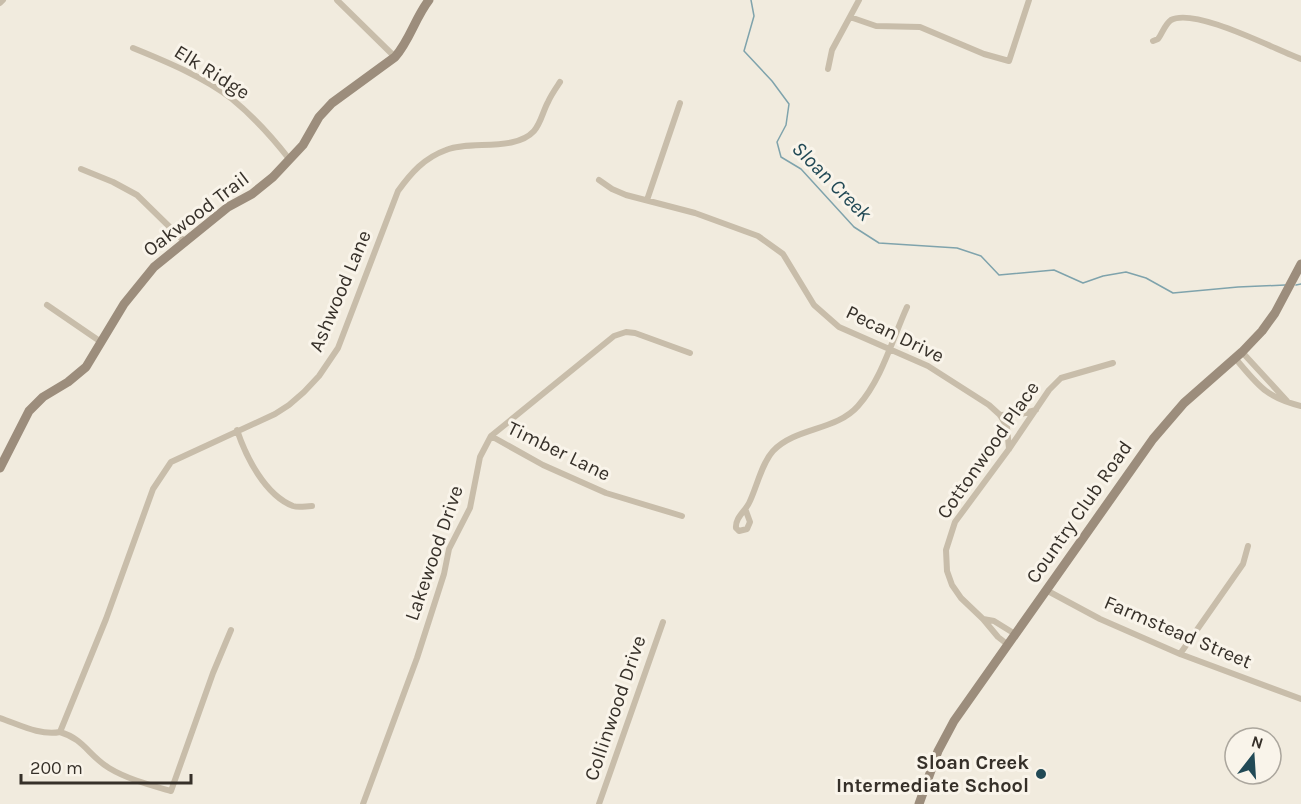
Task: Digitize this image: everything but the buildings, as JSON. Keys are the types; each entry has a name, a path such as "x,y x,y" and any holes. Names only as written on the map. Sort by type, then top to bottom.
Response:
{"main road":[{"name":"Oakwood Trail","path":"0,468 29,411 43,397 83,370 124,304 144,277 184,241 228,207 261,187 290,160 303,145 319,117 332,103 395,57 404,47 417,18 429,0"},
{"name":"Country Club Road","path":"919,804 938,751 954,721 1015,634 1153,440 1184,403 1262,332 1299,268"}],"street":[{"path":"337,0 395,57"},
{"path":"828,69 832,50 859,0"},
{"path":"850,18 876,27 920,27 1009,62 1029,0"},
{"path":"1153,41 1158,39 1169,22 1174,19 1197,19 1262,42 1301,59"},
{"name":"Elk Ridge","path":"133,48 187,72 231,98 273,138 290,160"},
{"name":"Ashwood Lane","path":"60,732 106,619 153,489 171,462 275,414 304,393 330,361 344,334 398,191 412,172 427,159 448,148 525,139 535,130 548,101 560,82"},
{"path":"647,200 680,103"},
{"path":"81,170 113,182 137,195 184,241"},
{"name":"Pecan Drive","path":"599,180 626,195 695,213 758,236 783,255 810,298 827,318 839,327 928,366 989,405 1000,415"},
{"path":"47,305 101,342"},
{"path":"746,511 772,452 788,439 841,420 856,408 870,391 907,308"},
{"name":"Lakewood Drive","path":"363,804 417,658 444,574 449,549 470,508 480,457 491,436 614,336 626,332 635,333 690,353"},
{"path":"1238,355 1256,383 1273,397 1301,406"},
{"path":"1238,355 1290,403"},
{"name":"Cottonwood Place","path":"1008,644 998,637 961,598 952,585 946,566 945,550 955,522 1049,390 1061,378 1113,363"},
{"path":"1009,449 1007,427 1000,415 1021,414 1036,410"},
{"path":"237,430 242,446 260,476 276,495 295,507 312,506"},
{"name":"Timber Lane","path":"491,436 560,473 606,494 682,516"},
{"path":"1180,654 1243,564 1248,546"},
{"name":"Farmstead Street","path":"1046,591 1100,619 1180,654 1301,699"},
{"name":"Cottonwood Place","path":"983,619 994,621 1015,634"},
{"name":"Collinwood Drive","path":"599,804 663,622"},
{"path":"0,718 52,734 60,732 77,739 108,768 147,785 171,791 213,673 231,630"}],"waterway":[{"name":"Sloan Creek","path":"751,0 754,16 744,51 772,81 789,104 786,125 777,142 781,157 801,169 854,227 879,243 957,248 981,256 999,275 1054,270 1083,283 1103,276 1126,272 1146,278 1173,293 1285,285"},
{"name":"Sloan Creek","path":"1296,285 1301,284"}],"place":[{"name":"Sloan Creek Intermediate School","path":"1041,774"}]}
